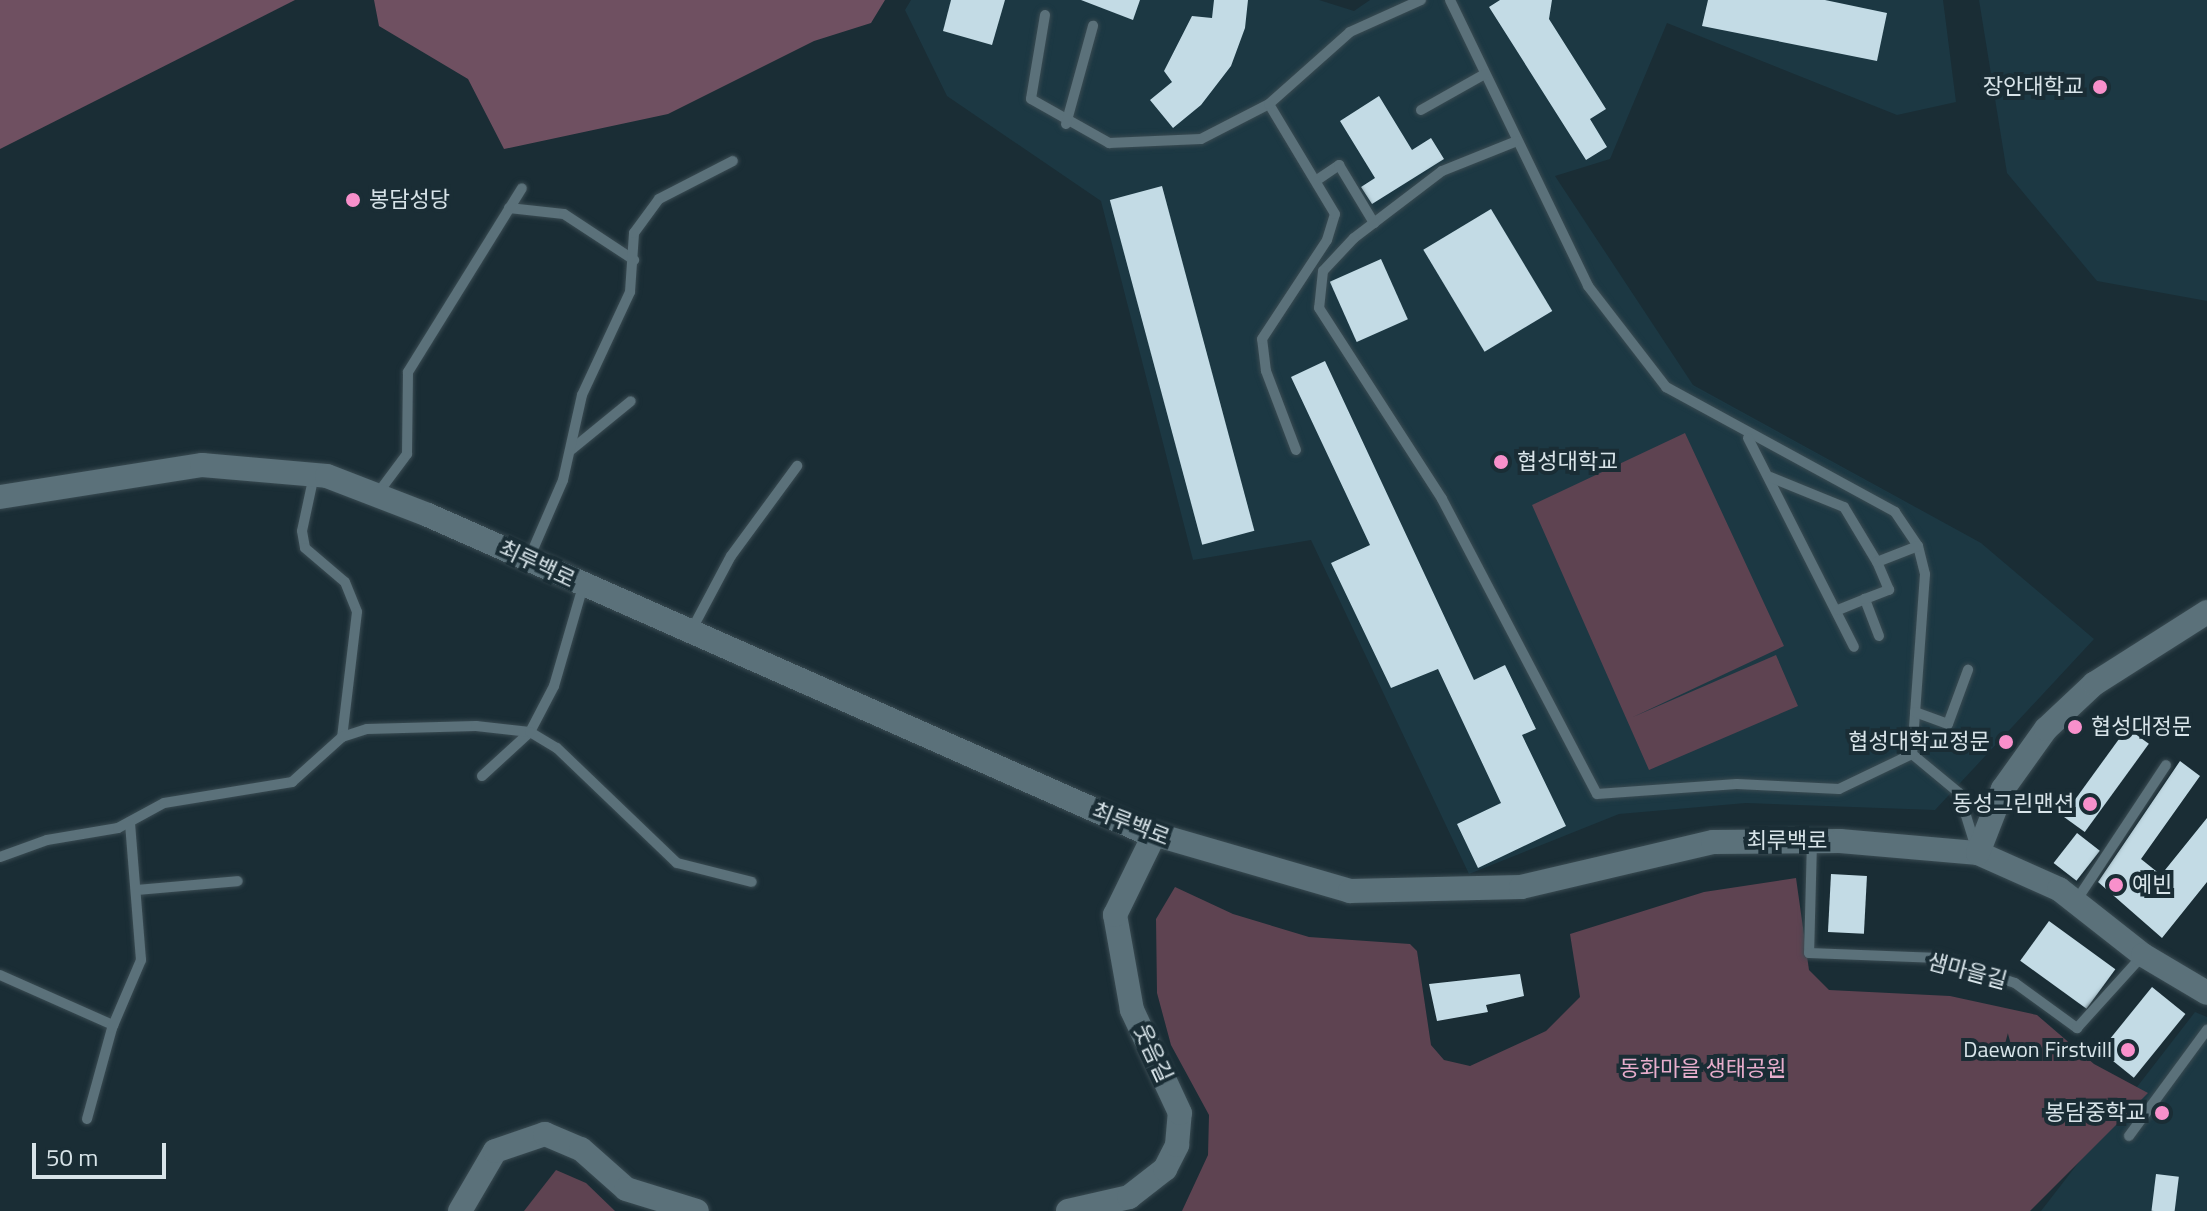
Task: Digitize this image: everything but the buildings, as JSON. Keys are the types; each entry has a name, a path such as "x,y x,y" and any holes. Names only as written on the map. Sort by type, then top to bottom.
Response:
{"street":[{"name":"최루백로","path":"0,497 202,465 314,475 377,495 1154,835 1350,891 1521,887 1713,842 1812,841 1978,853"},
{"path":"2207,612 2094,684 2046,729 2003,789 1978,853 2076,901 2143,955 2207,993"},
{"name":"웃음길","path":"1068,1211 1129,1197 1165,1169 1177,1145 1180,1113 1132,1010 1115,915 1154,835"},
{"path":"460,1211 495,1151 545,1134 581,1149 626,1189 697,1211"}],"lane":[{"path":"1045,15 1031,99 1066,124 1109,143 1201,139 1269,104 1350,32 1421,0"},
{"path":"1450,0 1588,286 1666,387 1747,436 1895,512 1918,546 1925,574 1912,754"},
{"path":"1066,124 1093,26"},
{"path":"1421,110 1485,74"},
{"path":"1269,104 1335,214 1327,240 1262,339 1266,371 1296,450"},
{"path":"1517,141 1442,171 1374,223 1323,271 1319,308 1450,512 1597,794 1737,784 1839,789 1912,754"},
{"path":"528,561 570,450 582,395 630,292 634,233 659,199 733,161"},
{"path":"1317,180 1339,165 1374,223"},
{"path":"377,495 407,454 408,372 522,188"},
{"path":"509,208 564,214 634,260"},
{"path":"570,450 631,401"},
{"path":"1747,436 1838,610 1854,647"},
{"path":"690,634 731,556 797,466"},
{"path":"314,475 302,531 305,548 345,582 357,612 342,737"},
{"path":"1770,477 1844,507 1877,562 1889,590 1838,610"},
{"path":"1877,562 1918,546"},
{"path":"482,776 530,732 554,686 583,586"},
{"path":"1865,599 1879,636"},
{"path":"1915,712 1948,724 1968,670"},
{"path":"0,857 130,822 164,803 292,782 342,737 367,729 476,726 530,732 557,748 677,863 752,882"},
{"path":"1912,754 1959,793 1978,853"},
{"path":"2076,901 2166,765"},
{"path":"87,1119 113,1025 141,960 130,822"},
{"name":"샘마을길","path":"1812,841 1809,953 1939,958 2015,983 2077,1028 2143,955"},
{"path":"136,890 238,881"},
{"path":"0,975 113,1025"},
{"path":"2129,1136 2207,1030"}],"shaded area":[{"path":"0,0 295,0 0,149"},
{"path":"374,0 885,0 871,23 814,41 668,114 504,149 468,79 379,26"},
{"name":"협성대학교","path":"911,0 1319,0 1354,11 1370,0 1943,0 1956,102 1897,115 1667,23 1610,159 1555,176 1693,385 1981,543 2094,639 1935,810 1746,803 1619,814 1469,874 1311,540 1193,560 1101,201 947,96 905,10"},
{"name":"장안대학교","path":"1979,0 2207,0 2207,301 2097,281 2007,173"},
{"name":"봉담중학교","path":"2195,1012 2207,1017 2207,1211 2041,1211"}],"green space":[{"path":"1685,433 1784,646 1633,717 1776,655 1798,706 1649,770 1532,505"},
{"name":"동화마을 생태공원","path":"1796,878 1809,970 1829,990 1950,996 2037,1015 2094,1064 2148,1093 2030,1211 1182,1211 1208,1155 1209,1115 1171,1045 1157,993 1156,919 1175,887 1233,914 1309,937 1410,944 1417,951 1431,1045 1444,1060 1470,1066 1546,1031 1580,997 1570,934 1704,892"},
{"path":"556,1170 586,1183 615,1211 524,1211"}],"place":[{"name":"장안대학교","path":"2100,87"},
{"name":"봉담성당","path":"353,200"},
{"name":"협성대학교","path":"1501,462"},
{"name":"협성대정문","path":"2075,727"},
{"name":"협성대학교정문","path":"2006,742"},
{"name":"동성그린맨션","path":"2090,804"},
{"name":"예빈","path":"2116,885"},
{"name":"Daewon Firstvill","path":"2128,1050"},
{"name":"봉담중학교","path":"2162,1113"}]}
